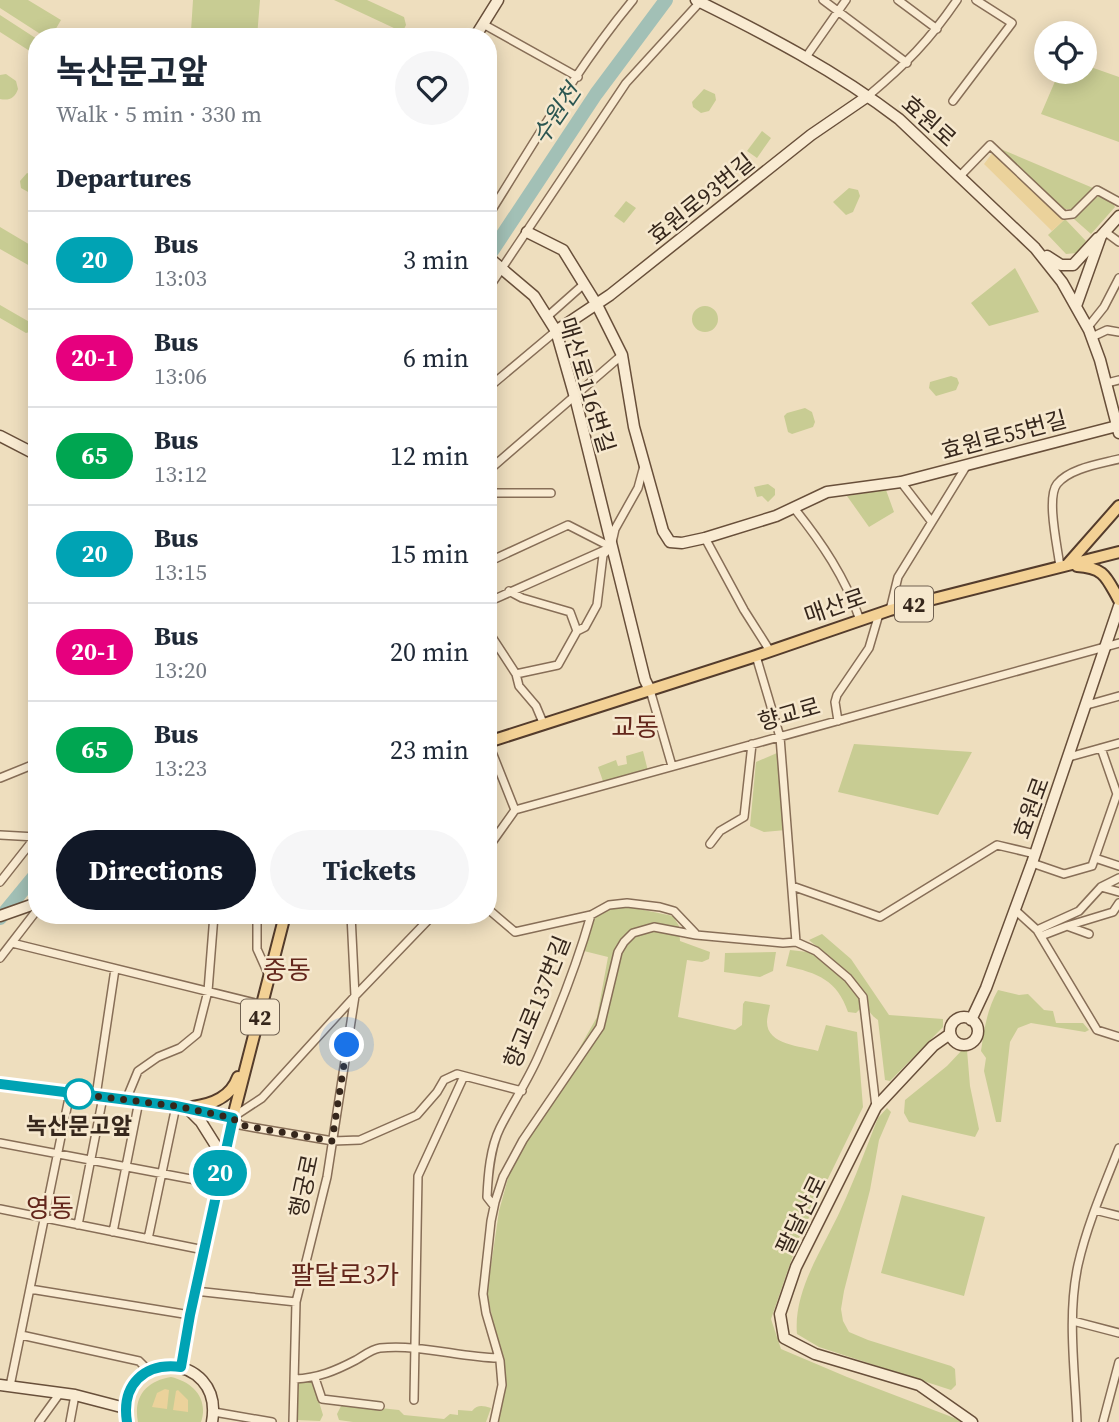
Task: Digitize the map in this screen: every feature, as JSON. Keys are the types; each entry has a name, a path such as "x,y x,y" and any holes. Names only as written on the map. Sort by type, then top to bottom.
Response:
{"main road":[{"path":"1063,566 1119,506"},
{"name":"매산로","path":"497,739 757,656 885,611 1119,552"},
{"path":"1063,566 1092,567 1101,571 1119,600"},
{"name":"42","path":"233,1118 283,924"},
{"path":"182,1107 214,1102 231,1091 240,1067 249,1058"},
{"path":"0,1084 182,1107 233,1118"}],"street":[{"path":"481,28 498,0"},
{"path":"497,202 578,76 633,0"},
{"path":"823,0 907,63"},
{"path":"806,57 846,0"},
{"path":"898,0 937,29"},
{"path":"868,96 907,63 937,29 957,0"},
{"path":"953,101 1012,23 976,0"},
{"path":"497,273 626,83 699,1"},
{"name":"효원로","path":"699,1 806,57 868,96 899,119 1035,248 1050,265 1090,332 1107,383 1118,430"},
{"path":"483,24 490,28"},
{"path":"497,32 578,76"},
{"name":"효원로93번길","path":"556,331 597,305 811,135 868,96"},
{"path":"960,176 990,145 1063,215 1073,214 1097,190 1119,202"},
{"path":"1035,248 1058,263 1070,265 1080,260 1119,216"},
{"path":"527,232 563,250 597,305 622,355 634,427 644,465"},
{"path":"1103,233 1119,242"},
{"path":"1076,306 1103,233"},
{"name":"매산로116번길","path":"497,263 534,296 556,331 645,680 650,690"},
{"path":"1090,332 1119,278"},
{"path":"548,316 584,284"},
{"path":"497,380 556,331"},
{"path":"1090,332 1119,331"},
{"path":"497,463 622,355"},
{"path":"1107,383 1119,380"},
{"name":"효원로55번길","path":"644,465 663,531 670,542 682,543 776,516 827,492 901,482 1118,430"},
{"path":"0,436 28,450"},
{"path":"1063,566 1052,496 1056,485 1067,476 1119,459"},
{"name":"매산로116번길","path":"516,674 558,665 577,631 585,627 597,605 603,555 611,547 615,529 638,488 644,465"},
{"path":"838,720 835,702 837,695 869,648 898,577 967,465"},
{"path":"901,482 931,521"},
{"path":"497,493 551,493"},
{"path":"794,508 835,564 850,591 860,620"},
{"path":"497,558 568,525 611,547"},
{"path":"705,538 770,651"},
{"path":"497,598 611,547"},
{"path":"509,592 570,612 577,631"},
{"name":"효원로","path":"950,1034 957,1043 970,1043 977,1032 971,1020 983,997 1033,859 1119,606"},
{"name":"향교로","path":"515,810 1119,643"},
{"path":"497,645 516,674 519,686 536,706 544,725"},
{"path":"757,656 780,737 796,942"},
{"path":"650,690 672,766"},
{"path":"1087,705 1119,696"},
{"path":"1069,757 1119,743"},
{"path":"710,844 720,831 744,817 752,744"},
{"path":"792,886 880,917 997,845 1065,874 1092,866 1118,794 1101,748"},
{"path":"497,765 515,810 497,835"},
{"path":"0,778 28,767"},
{"path":"0,835 28,836"},
{"path":"0,883 28,846"},
{"path":"1095,858 1119,866"},
{"path":"1039,933 1079,911 1101,887 1119,878"},
{"path":"1101,887 1119,891"},
{"path":"591,915 609,905 627,903 660,907 674,911 696,935"},
{"path":"1039,933 1113,912 1119,903"},
{"path":"0,916 28,906"},
{"path":"1014,909 1039,933 1097,1030 1119,1037"},
{"name":"향교로137번길","path":"497,917 515,932 591,915"},
{"name":"향교로137번길","path":"494,1206 487,1197 499,1130 522,1091 572,975 591,915"},
{"path":"0,958 28,922"},
{"path":"126,1100 138,1071 158,1057 180,1048 197,1034 208,991 213,924"},
{"path":"257,924 257,949 270,978"},
{"name":"행궁로","path":"293,1422 296,1302 327,1177 355,996 351,924"},
{"path":"181,1367 217,1184 233,1118 262,1098 424,924"},
{"path":"1067,926 1089,934"},
{"path":"494,1422 502,1385 483,1294 494,1206 503,1177 523,1140 600,1027 618,952 633,933 654,927 696,935 776,943 796,942 816,951 848,978 863,997 876,1107"},
{"path":"12,943 263,1005"},
{"path":"78,1225 92,1160 115,969"},
{"path":"876,1107 933,1046 950,1034 950,1027 955,1020 964,1017 971,1020"},
{"path":"233,1118 240,1125 332,1141 360,1140 417,1115 437,1093 444,1080 457,1074 522,1091"},
{"path":"414,1400 418,1176 464,1076"},
{"path":"70,1093 21,1335 5,1385 75,1395 125,1408"},
{"path":"113,1232 139,1101"},
{"path":"148,1239 162,1174 182,1107 201,1122 223,1157"},
{"name":"팔달산로","path":"876,1107 796,1267 780,1314 784,1338 815,1354 919,1385 972,1422"},
{"path":"0,1143 217,1184"},
{"path":"1077,1422 1073,1321 1078,1267 1095,1210 1119,1148"},
{"path":"0,1209 204,1250"},
{"path":"1095,1210 1119,1216"},
{"path":"30,1289 190,1315"},
{"path":"195,1291 296,1302"},
{"path":"1073,1321 1119,1333"},
{"path":"21,1335 139,1361 148,1370"},
{"path":"295,1379 315,1378 334,1371 378,1348 498,1357"},
{"path":"1103,1422 1119,1362"},
{"path":"127,1422 125,1408 128,1393 136,1380 148,1370 159,1366 181,1367 195,1373 206,1384 212,1397 213,1417 272,1422"},
{"path":"315,1378 322,1399 380,1406"},
{"path":"39,1422 60,1393"},
{"path":"70,1422 75,1395"}],"green space":[{"path":"0,0 28,0 61,20 56,28 31,28 0,8"},
{"path":"193,0 260,0 258,28 191,28"},
{"path":"334,0 367,0 404,17 404,28 394,28"},
{"path":"0,15 28,33 28,50 0,32"},
{"path":"1097,69 1119,77 1119,142 1041,114 1054,84 1097,84"},
{"path":"6,74 16,81 18,89 15,95 6,100 0,99 0,75"},
{"path":"704,89 715,94 716,100 709,111 701,113 693,107 692,102"},
{"path":"762,131 771,138 757,158 747,151"},
{"path":"996,147 1093,188 1073,209 1064,209"},
{"path":"28,173 28,192 21,188 20,181"},
{"path":"849,188 858,190 860,196 853,212 846,215 833,202"},
{"path":"1098,196 1110,199 1115,207 1091,234 1074,219"},
{"path":"626,201 636,208 624,223 614,216"},
{"path":"1065,219 1086,241 1077,253 1066,254 1048,235"},
{"path":"0,227 28,244 28,265 0,249"},
{"path":"1015,268 1039,312 989,326 971,303"},
{"path":"0,305 28,321 28,332 26,333 0,318"},
{"path":"705,306 714,310 718,319 714,328 705,332 696,328 692,319 696,310"},
{"path":"951,376 957,378 959,383 956,390 936,396 929,388 930,382"},
{"path":"805,408 812,412 815,422 813,427 792,434 788,432 784,416"},
{"path":"768,484 775,489 775,495 768,502 762,496 757,497 754,487"},
{"path":"886,490 894,512 869,527 847,496"},
{"path":"854,744 972,752 938,815 838,792"},
{"path":"643,751 648,771 604,784 598,767 616,760 618,766 627,764 626,756"},
{"path":"777,753 786,830 764,832 750,826 756,762"},
{"path":"624,906 673,916 679,926 680,941 710,952 709,959 702,962 687,960 678,1017 735,1030 742,1025 745,1001 770,1005 767,1022 768,1030 773,1036 786,1043 818,1051 826,1025 857,1032 863,1107 799,1238 771,1319 781,1349 965,1422 495,1422 506,1381 487,1293 499,1211 510,1171 597,1017 608,957 584,951 596,911"},
{"path":"822,934 851,959 889,1015 943,1019 943,1027 890,1081 885,1080 878,1020 869,1010 859,985 809,940"},
{"path":"790,950 807,952 832,967 856,992 862,1007 856,1013 848,1012 832,985 817,975 786,966"},
{"path":"776,952 773,971 760,977 724,972 725,953"},
{"path":"998,990 1019,995 1028,994 1044,1010 1053,1011 1056,1023 1083,1023 1089,1030 1085,1032 1031,1023 1018,1028 1010,1042 1001,1122 996,1122 984,1071 986,1058 981,1051 989,1012"},
{"path":"964,1048 967,1050 970,1086 979,1129 975,1137 909,1122 904,1113 905,1100 947,1066"},
{"path":"887,1108 891,1112 879,1140 870,1190 844,1291 841,1309 843,1321 849,1332 868,1340 951,1366 955,1369 956,1385 951,1390 819,1347 797,1334 800,1301 811,1269 846,1198 878,1118"},
{"path":"902,1195 985,1217 964,1296 881,1273"},
{"path":"171,1377 192,1387 201,1399 201,1422 138,1422 138,1405 143,1392 155,1382"},
{"path":"297,1382 313,1382 323,1415 320,1421 297,1420"},
{"path":"342,1404 399,1410 404,1415 444,1419 450,1414 458,1415 458,1410 472,1411 481,1406 491,1408 486,1422 353,1422 339,1420 337,1414"}],"sand":[{"path":"993,152 1065,219 1052,231 984,164"},
{"path":"169,1390 167,1409 152,1407 157,1393"},
{"path":"178,1390 188,1400 188,1412 173,1410"}],"waterway":[{"name":"수원천","path":"497,243 596,94 666,0"},
{"name":"수원천","path":"0,918 28,884"}],"bus line":[{"name":"20","path":"0,1084 176,1106 233,1118 217,1184 181,1367 159,1366 148,1370 136,1380 128,1393 125,1408 127,1422"}],"place":[{"name":"녹산문고앞","path":"79,1094"}],"district":[{"name":"교동","path":"635,727"},
{"name":"중동","path":"287,970"},
{"name":"영동","path":"50,1208"},
{"name":"팔달로3가","path":"345,1275"}],"route":[{"path":"79,1094 70,1093 176,1106 233,1118 240,1125 332,1141 347,1045"}]}
